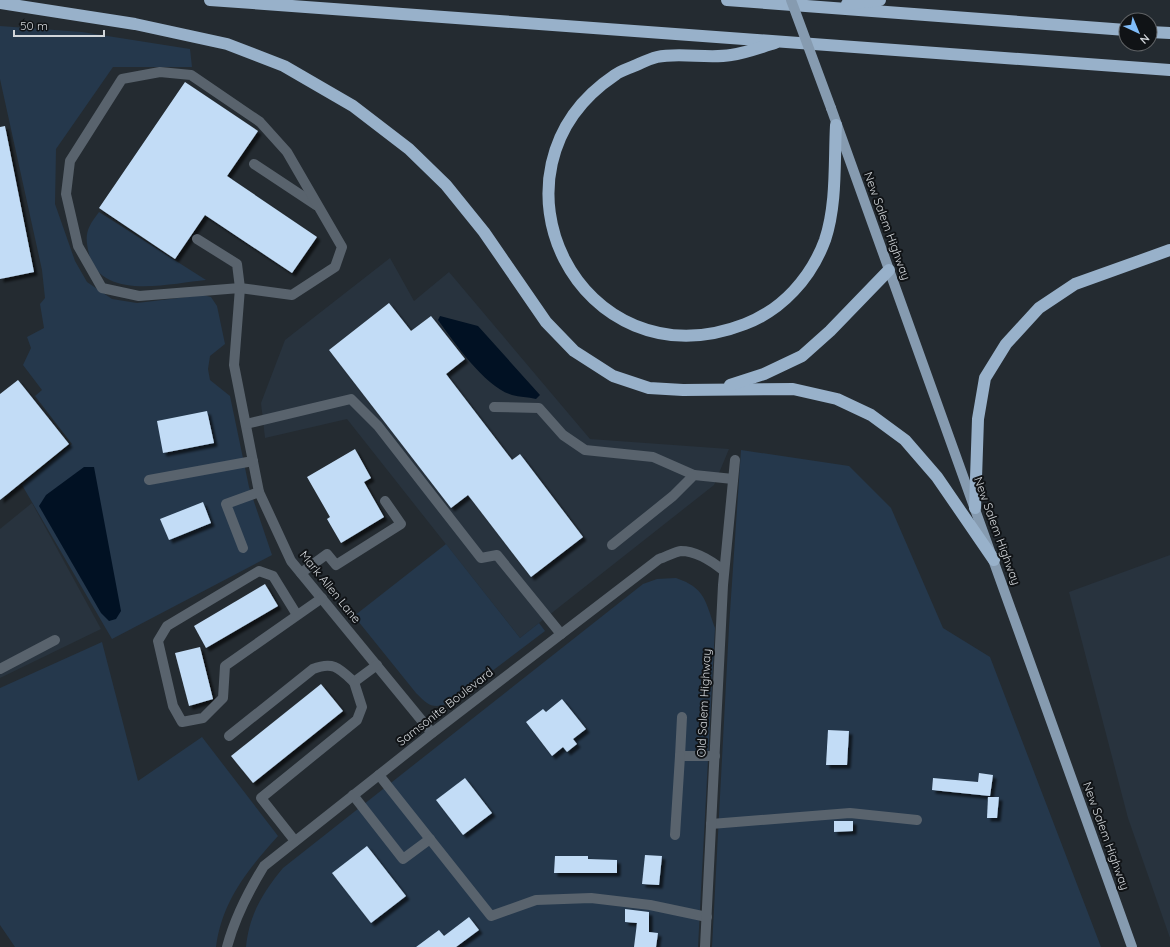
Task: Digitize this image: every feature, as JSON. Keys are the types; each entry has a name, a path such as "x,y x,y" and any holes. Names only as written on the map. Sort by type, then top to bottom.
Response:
{"highway":[{"path":"210,0 1170,70"},
{"path":"727,0 1118,29"},
{"path":"819,7 880,0"},
{"path":"0,3 135,24 227,44 284,66 353,106 408,149 441,180 484,232 546,322 574,351 613,376 649,388 684,390 793,389 837,399 871,416 905,440 937,477 994,560"},
{"path":"1158,32 1170,33"},
{"path":"785,41 731,55 657,57 617,73 587,96 564,127 557,143 550,179 548,201 552,223 558,247 568,266 579,283 594,300 614,316 633,326 655,333 680,336 706,335 727,331 768,313 787,298 803,280 815,262 825,239 831,214 836,125"},
{"path":"975,508 978,419 985,378 1006,344 1039,308 1075,284 1170,250"},
{"path":"717,389 764,374 802,356 889,270"}],"main road":[{"name":"New Salem Highway","path":"791,0 994,560 1132,947"}],"street":[{"path":"160,72 190,76 260,122 287,152 342,247 335,267 292,294 240,288 139,296 102,288 78,246 66,194 70,161 122,79 160,72"},
{"path":"254,164 318,206"},
{"name":"Mark Allen Lane","path":"197,239 237,264 240,288 234,365 259,492 291,561 432,732"},
{"path":"246,424 352,399 378,426 481,558 497,555 561,634"},
{"path":"494,407 539,408 562,435 585,450 653,457 694,475 733,479"},
{"name":"Old Salem Highway","path":"705,947 724,571 735,460"},
{"path":"149,480 253,461"},
{"path":"612,545 673,496 694,475"},
{"path":"243,548 226,504 259,492"},
{"path":"301,573 327,554 336,565 401,524 385,500"},
{"name":"Samsonite Boulevard","path":"227,947 232,928 246,894 264,866 432,732 659,559 680,551 714,562 724,571"},
{"path":"298,615 273,576 259,571 167,626 158,641 173,706 182,722 203,718 223,698 225,666 298,615 322,598"},
{"path":"0,669 54,640"},
{"path":"229,736 313,669 322,665 330,665 337,668 354,682 362,707 358,720 261,798 294,841"},
{"path":"354,682 377,665"},
{"path":"675,835 682,718"},
{"path":"680,756 715,756"},
{"path":"379,775 491,916 536,900 591,898 650,905 707,917"},
{"path":"353,795 403,859 430,839"},
{"path":"711,824 850,813 917,820"}],"shaded area":[{"path":"0,26 82,32 190,49 192,67 113,67 56,149 55,204 75,261 87,282 112,299 137,303 203,295 211,297 217,306 225,344 210,356 208,369 210,380 230,396 249,487 272,555 112,639 22,485 72,444 35,396 42,390 23,365 31,348 27,337 44,328 40,304 45,298 42,270 0,79"},
{"path":"99,212 206,280 157,286 139,286 122,284 107,279 96,269 89,254 87,241 89,227"},
{"path":"390,258 414,301 449,272 590,439 729,449 714,485 520,638 347,419 265,438 261,403 285,340"},
{"path":"440,316 478,326 540,395 536,399 512,395 491,383 471,363 453,340 438,320"},
{"path":"741,450 849,466 891,508 943,628 990,657 1101,947 712,947 729,627"},
{"path":"84,467 94,467 121,611 116,619 109,621 101,613 39,506 46,495"},
{"path":"32,503 101,629 0,678 0,529"},
{"path":"446,544 520,638 539,623 545,631 450,703 435,706 424,701 416,693 354,616"},
{"path":"1170,555 1170,938 1128,818 1069,592"},
{"path":"676,578 693,586 703,596 715,628 698,947 246,947 250,925 258,904 269,886 283,868 643,584 657,579"},
{"path":"102,642 138,781 202,737 278,836 247,873 230,900 219,930 216,947 15,947 0,925 0,688"}],"building":[{"path":"185,82 258,131 227,176 317,237 292,273 205,215 175,259 99,208"},
{"path":"5,126 34,272 0,279 0,127"},
{"path":"389,303 411,331 431,316 465,359 446,374 512,460 520,454 583,537 531,577 468,495 451,508 329,350"},
{"path":"18,380 69,444 0,500 0,394"},
{"path":"207,411 214,443 163,453 157,421"},
{"path":"355,449 371,478 364,482 384,517 341,543 327,519 330,517 307,477"},
{"path":"203,502 211,523 169,540 160,519"},
{"path":"265,584 278,606 206,648 194,626"},
{"path":"200,647 213,699 189,706 175,653"},
{"path":"321,684 343,711 253,783 231,756"},
{"path":"562,699 586,729 573,739 577,744 567,752 563,747 552,756 526,722 543,709 546,712"},
{"path":"828,730 849,731 847,765 826,765"},
{"path":"979,773 993,775 990,796 932,790 933,778 978,782"},
{"path":"465,778 492,813 463,835 436,800"},
{"path":"988,797 999,797 997,818 987,818"},
{"path":"834,821 853,821 853,831 834,832"},
{"path":"367,846 406,896 371,923 332,873"},
{"path":"645,855 662,856 659,885 642,884"},
{"path":"555,856 588,856 588,859 617,860 617,873 554,873"},
{"path":"625,909 649,912 649,932 658,933 656,947 634,947 637,923 625,922"},
{"path":"469,917 479,930 456,947 416,947 439,930 444,936"}]}
